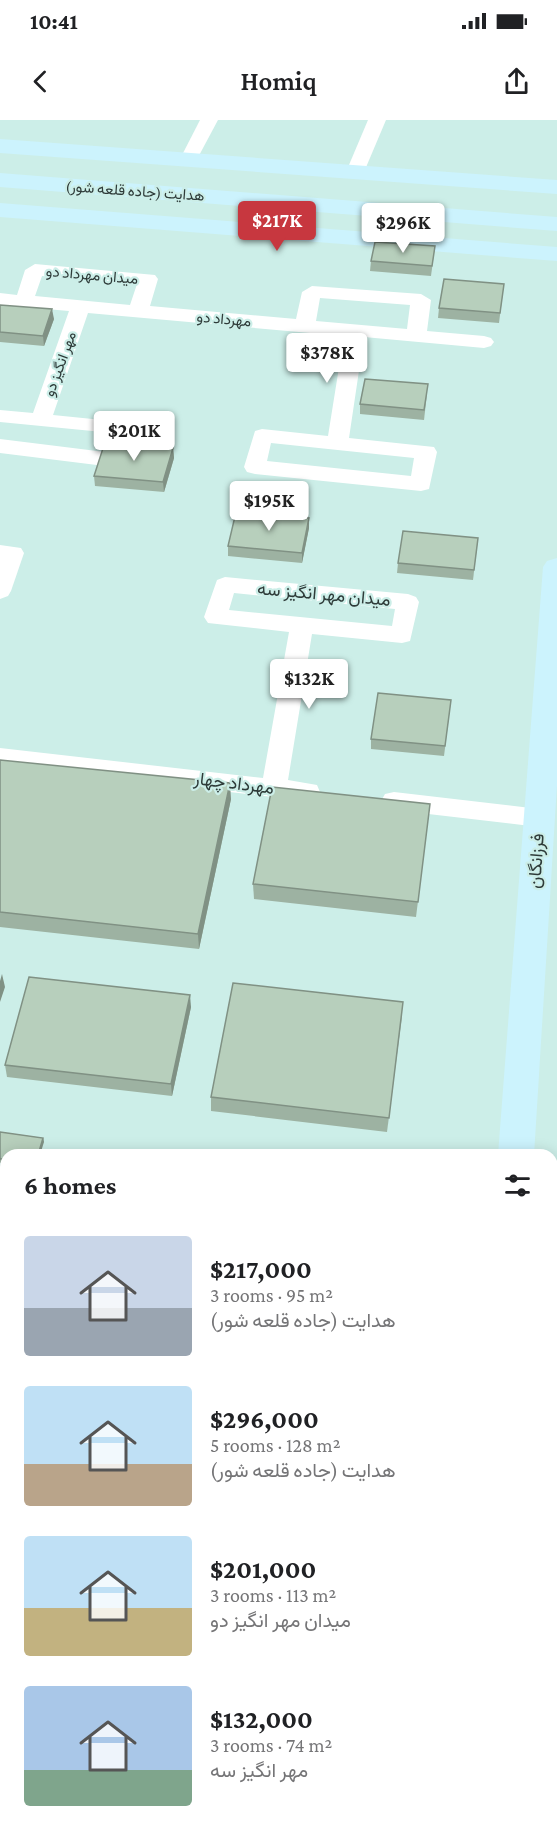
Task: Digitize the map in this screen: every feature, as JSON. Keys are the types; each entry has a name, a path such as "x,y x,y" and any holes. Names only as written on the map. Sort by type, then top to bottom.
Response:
{"main road":[{"name":"هدایت (جاده قلعه شور)","path":"0,146 557,187"},
{"name":"هدایت (جاده قلعه شور)","path":"0,180 557,224"},
{"path":"0,210 557,254"},
{"path":"531,252 557,267"},
{"name":"فرزانگان","path":"516,1149 557,567"}],"street":[{"path":"189,159 209,120"},
{"path":"355,172 377,120"},
{"name":"میدان مهرداد دو","path":"24,301 35,270 148,279 138,312"},
{"path":"304,326 312,292 421,300 416,336"},
{"name":"مهرداد دو","path":"0,299 484,342"},
{"name":"مهر انگیز دو","path":"40,421 81,306"},
{"path":"337,444 355,331"},
{"path":"0,416 125,428 113,460 0,446"},
{"path":"262,436 337,444 426,452 421,484 255,467 262,436"},
{"path":"0,552 13,553 0,591"},
{"name":"میدان مهر انگیز سه","path":"225,585 408,602 402,635 302,626 216,617 225,585"},
{"path":"274,788 302,626"},
{"name":"مهرداد چهار","path":"0,757 332,794"},
{"path":"366,798 539,818"}],"building":[{"path":"375,242 435,246 432,266 371,261"},
{"path":"444,279 504,284 500,313 439,308"},
{"path":"0,305 52,309 43,336 0,332"},
{"path":"365,379 428,384 424,410 360,404"},
{"path":"105,442 173,448 163,482 94,476"},
{"path":"236,512 309,518 302,553 228,546"},
{"path":"403,531 478,538 474,570 398,563"},
{"path":"378,693 451,700 445,746 371,739"},
{"path":"0,760 230,783 198,934 0,912"},
{"path":"272,787 430,804 418,902 253,884"},
{"path":"29,977 190,995 171,1084 5,1065"},
{"path":"233,983 403,1002 389,1118 211,1097"},
{"path":"0,1132 43,1138 40,1149 0,1149"}]}
